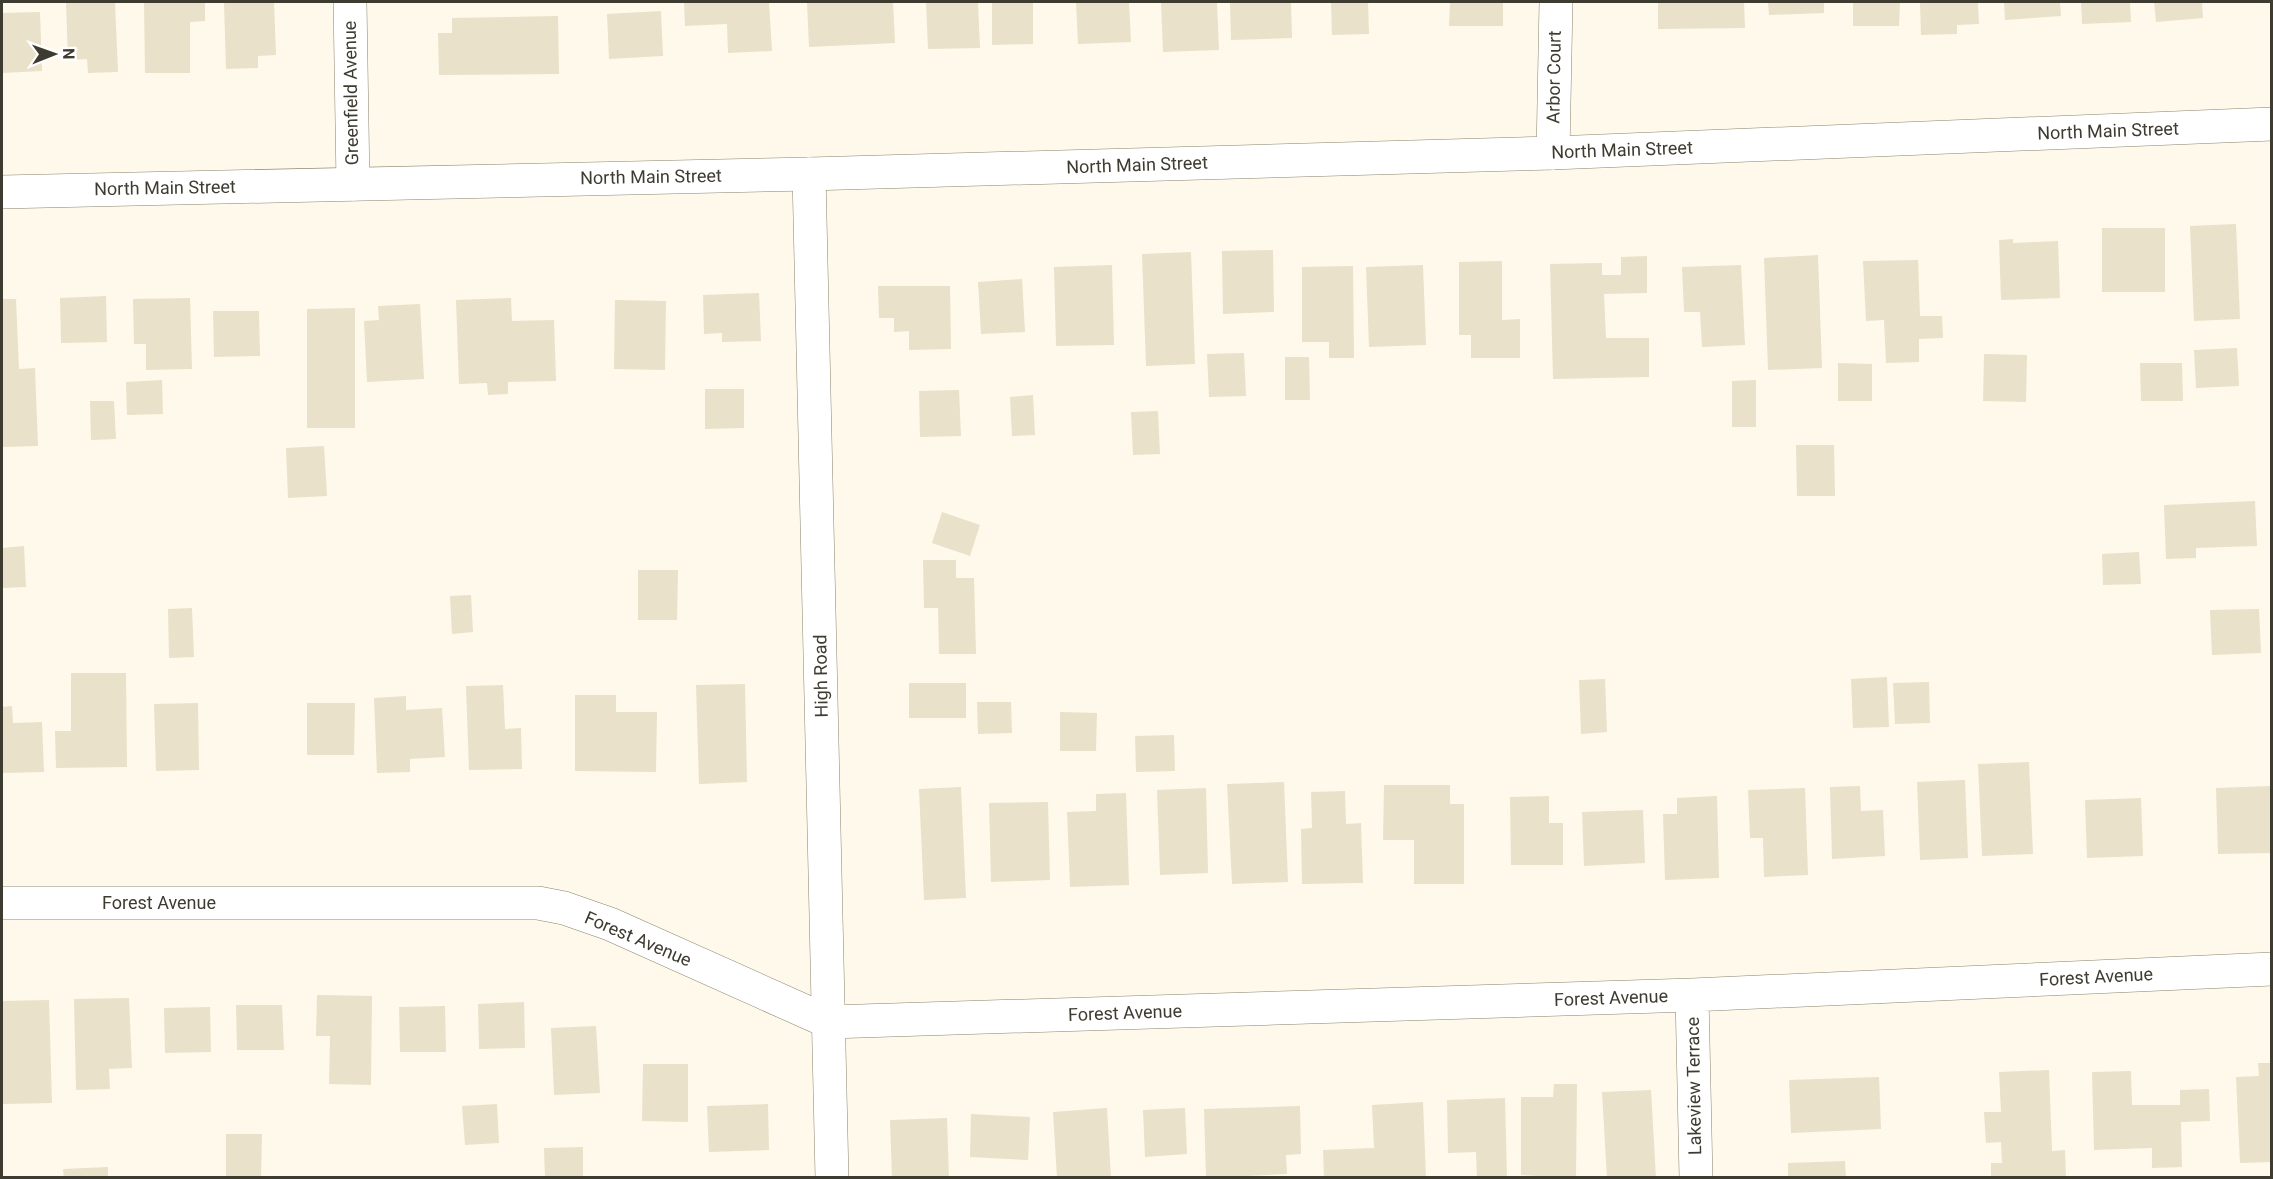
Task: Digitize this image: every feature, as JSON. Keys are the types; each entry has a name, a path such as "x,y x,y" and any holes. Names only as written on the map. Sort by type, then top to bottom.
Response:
{"street":[{"name":"Greenfield Avenue","path":"350,2 353,184"},
{"name":"Arbor Court","path":"1553,153 1556,2"},
{"name":"North Main Street","path":"2,192 809,174 1553,153 2271,124"},
{"name":"High Road","path":"809,174 832,1178"},
{"name":"Forest Avenue","path":"2,903 538,903 610,924 829,1022 1692,995 2271,969"},
{"name":"Lakeview Terrace","path":"1692,995 1696,1178"}],"building":[{"path":"66,2 115,2 118,72 88,73 87,59 68,60"},
{"path":"144,2 205,2 205,21 190,22 190,73 145,73"},
{"path":"224,2 274,2 276,55 258,56 258,68 226,69"},
{"path":"684,2 769,2 772,51 728,53 727,24 685,26"},
{"path":"807,2 893,2 895,43 809,47"},
{"path":"926,2 978,2 980,48 928,49"},
{"path":"992,2 1033,2 1033,44 992,45"},
{"path":"1076,2 1129,2 1131,42 1078,44"},
{"path":"1161,2 1217,2 1219,50 1163,52"},
{"path":"1230,2 1291,2 1292,38 1231,40"},
{"path":"1331,2 1368,2 1369,34 1332,35"},
{"path":"1450,2 1503,2 1503,26 1449,26"},
{"path":"1658,2 1744,2 1745,28 1658,29"},
{"path":"1768,2 1824,2 1824,13 1769,15"},
{"path":"1853,2 1900,2 1899,26 1853,26"},
{"path":"1920,2 1978,2 1979,24 1957,25 1957,34 1921,35"},
{"path":"2004,2 2060,2 2061,16 2005,20"},
{"path":"2081,2 2130,2 2131,22 2082,24"},
{"path":"2154,2 2202,2 2203,18 2156,22"},
{"path":"661,11 663,56 609,59 607,14"},
{"path":"40,12 42,71 2,73 2,13"},
{"path":"558,16 559,74 439,75 438,33 452,33 452,18"},
{"path":"2236,224 2240,319 2194,321 2190,226"},
{"path":"2102,228 2165,228 2165,292 2102,292"},
{"path":"2013,239 2013,243 2058,241 2060,298 2001,300 1999,240"},
{"path":"1273,250 1274,312 1223,314 1222,251"},
{"path":"1191,252 1195,364 1146,366 1142,254"},
{"path":"1818,255 1822,368 1768,370 1764,258"},
{"path":"1647,256 1647,293 1604,294 1606,338 1649,338 1649,377 1553,379 1550,264 1602,263 1602,275 1621,275 1621,257"},
{"path":"1918,260 1920,316 1942,316 1943,338 1919,339 1919,362 1886,363 1884,320 1866,321 1863,261"},
{"path":"1502,261 1502,320 1520,319 1520,358 1471,358 1471,335 1459,335 1459,262"},
{"path":"1112,265 1114,345 1056,346 1054,267"},
{"path":"1423,265 1426,345 1369,347 1366,267"},
{"path":"1741,265 1745,345 1702,347 1700,312 1684,312 1682,267"},
{"path":"1353,266 1354,358 1329,358 1329,342 1302,342 1302,267"},
{"path":"1022,279 1025,332 981,334 978,282"},
{"path":"878,286 950,286 951,349 909,350 909,331 894,332 894,318 879,318"},
{"path":"759,293 761,341 722,342 722,333 704,334 703,295"},
{"path":"106,296 107,342 61,343 60,298"},
{"path":"190,298 192,369 146,370 146,344 134,344 133,299"},
{"path":"511,298 512,321 554,320 556,381 508,382 508,394 488,395 487,383 459,384 456,300"},
{"path":"2,299 16,299 19,369 35,368 38,446 2,447"},
{"path":"615,300 666,301 665,370 614,369"},
{"path":"420,304 424,379 367,382 364,321 379,320 378,306"},
{"path":"355,308 355,428 307,428 307,309"},
{"path":"213,311 259,311 260,356 214,357"},
{"path":"2237,348 2239,386 2196,388 2194,350"},
{"path":"1244,353 1246,396 1209,397 1207,354"},
{"path":"1984,354 2027,355 2026,402 1983,401"},
{"path":"1285,357 1309,357 1310,400 1285,400"},
{"path":"1838,363 1872,364 1872,401 1838,401"},
{"path":"2140,363 2182,363 2183,401 2141,401"},
{"path":"162,380 163,414 127,415 126,382"},
{"path":"1756,380 1756,427 1732,427 1732,381"},
{"path":"705,389 744,389 744,428 705,429"},
{"path":"959,390 961,436 920,437 919,391"},
{"path":"1033,395 1035,435 1012,436 1010,397"},
{"path":"90,401 114,401 116,439 91,440"},
{"path":"1158,411 1160,454 1133,455 1131,412"},
{"path":"1796,445 1834,445 1835,496 1797,496"},
{"path":"324,446 327,496 288,498 286,448"},
{"path":"2255,501 2257,546 2196,548 2196,558 2166,559 2164,505"},
{"path":"942,512 980,525 970,556 932,543"},
{"path":"24,546 26,587 2,588 2,548"},
{"path":"2139,552 2141,584 2103,585 2102,554"},
{"path":"923,560 956,560 956,578 974,578 976,654 939,654 938,608 924,608"},
{"path":"638,570 678,570 677,620 638,620"},
{"path":"471,595 473,632 452,634 450,596"},
{"path":"192,608 194,657 169,658 168,609"},
{"path":"2259,609 2261,653 2212,655 2210,610"},
{"path":"71,673 126,673 127,767 56,768 55,731 71,731"},
{"path":"1887,677 1889,727 1853,728 1851,679"},
{"path":"1605,679 1607,732 1581,734 1579,680"},
{"path":"1929,682 1930,723 1895,724 1893,683"},
{"path":"909,683 966,683 966,718 909,718"},
{"path":"745,684 747,782 699,784 696,685"},
{"path":"503,685 505,729 521,728 522,769 469,770 466,686"},
{"path":"575,695 616,695 616,712 657,712 656,772 575,771"},
{"path":"406,696 406,710 442,708 445,757 410,759 410,772 377,773 374,698"},
{"path":"977,702 1011,702 1012,733 978,734"},
{"path":"198,703 199,770 156,771 154,704"},
{"path":"307,703 355,703 354,755 307,755"},
{"path":"12,706 13,723 42,722 44,772 2,773 2,707"},
{"path":"1060,712 1097,713 1096,751 1060,751"},
{"path":"1174,735 1175,771 1136,772 1135,736"},
{"path":"2029,762 2033,854 1982,856 1978,764"},
{"path":"1965,780 1968,858 1920,860 1917,782"},
{"path":"1284,782 1288,882 1232,884 1227,784"},
{"path":"1384,785 1450,785 1450,804 1464,804 1464,884 1414,884 1414,840 1383,840"},
{"path":"1860,786 1861,811 1883,810 1885,856 1832,859 1830,787"},
{"path":"2272,786 2272,853 2218,854 2216,788"},
{"path":"961,787 966,898 924,900 919,789"},
{"path":"1206,788 1208,873 1160,875 1157,790"},
{"path":"1805,788 1808,875 1764,877 1763,838 1750,838 1748,790"},
{"path":"1345,791 1346,824 1361,823 1363,883 1302,884 1301,829 1312,828 1311,792"},
{"path":"1126,793 1129,885 1070,887 1067,812 1096,811 1096,794"},
{"path":"1549,796 1549,823 1563,823 1563,865 1511,865 1510,797"},
{"path":"1717,796 1719,878 1665,880 1663,814 1677,814 1677,798"},
{"path":"2141,798 2143,856 2087,858 2085,800"},
{"path":"1048,802 1050,880 991,882 989,803"},
{"path":"1643,810 1645,863 1584,866 1582,812"},
{"path":"317,995 372,996 371,1085 329,1084 330,1036 316,1036"},
{"path":"129,998 132,1068 109,1069 110,1089 76,1090 74,999"},
{"path":"49,1000 52,1103 2,1104 2,1001"},
{"path":"524,1002 525,1048 479,1049 478,1004"},
{"path":"236,1005 282,1005 284,1050 237,1050"},
{"path":"445,1006 446,1052 400,1052 399,1007"},
{"path":"210,1007 211,1052 165,1053 164,1008"},
{"path":"596,1026 600,1093 554,1095 551,1028"},
{"path":"2258,1063 2272,1063 2272,1162 2240,1163 2236,1077 2259,1076"},
{"path":"643,1064 688,1064 688,1122 642,1121"},
{"path":"2049,1070 2052,1151 2065,1150 2066,1178 1991,1178 1991,1163 2002,1163 2001,1142 1986,1143 1984,1112 2001,1112 1999,1072"},
{"path":"2131,1071 2132,1105 2180,1105 2180,1090 2209,1089 2210,1121 2181,1122 2182,1167 2152,1168 2152,1148 2094,1150 2092,1072"},
{"path":"1879,1077 1881,1129 1791,1133 1789,1080"},
{"path":"1554,1084 1577,1084 1576,1178 1521,1175 1521,1097 1553,1097"},
{"path":"1651,1090 1656,1178 1607,1178 1602,1092"},
{"path":"1505,1098 1507,1178 1477,1178 1476,1152 1448,1153 1447,1100"},
{"path":"1423,1102 1426,1178 1324,1178 1323,1150 1374,1148 1372,1105"},
{"path":"497,1104 499,1143 465,1145 462,1106"},
{"path":"768,1104 769,1150 709,1152 707,1106"},
{"path":"1300,1106 1301,1154 1286,1155 1287,1174 1206,1178 1204,1109"},
{"path":"1107,1108 1111,1178 1057,1178 1053,1112"},
{"path":"1185,1108 1187,1154 1145,1157 1143,1110"},
{"path":"971,1114 1030,1117 1028,1160 970,1157"},
{"path":"947,1118 949,1178 892,1178 890,1120"},
{"path":"226,1134 262,1134 261,1178 226,1178"},
{"path":"583,1147 583,1178 545,1178 544,1148"},
{"path":"1845,1161 1846,1178 1788,1178 1788,1163"},
{"path":"108,1167 108,1178 64,1178 63,1169"}]}
